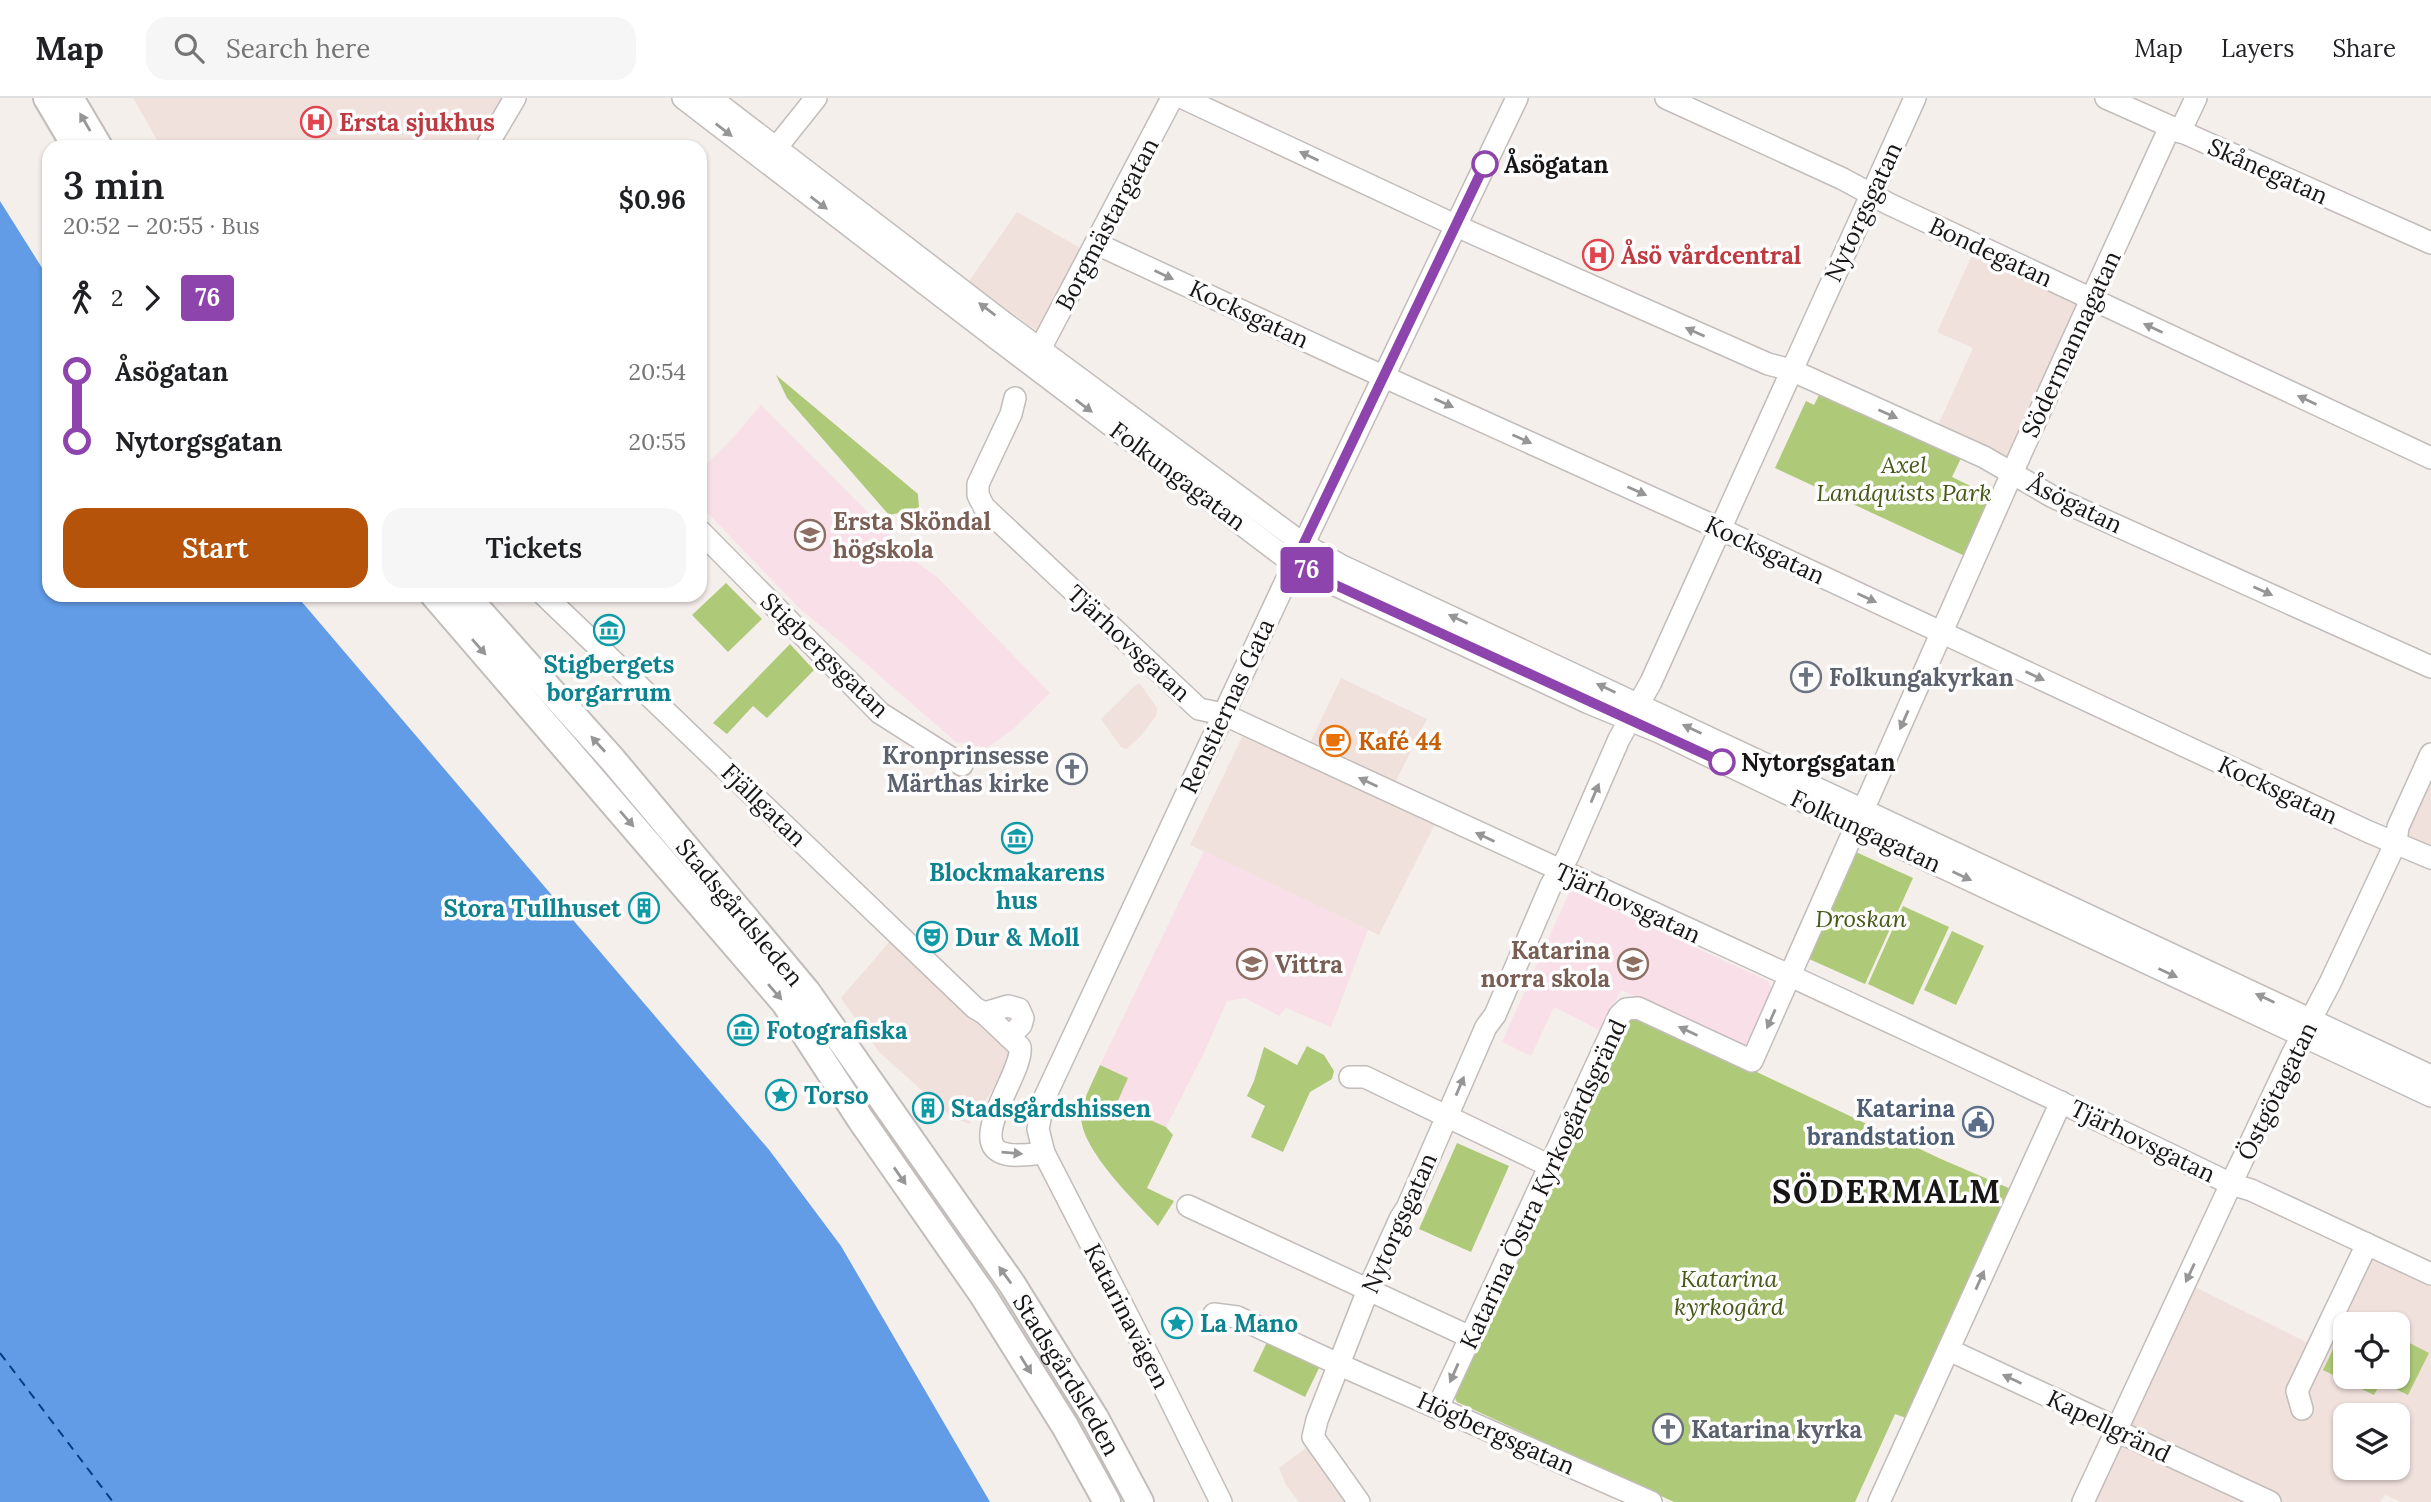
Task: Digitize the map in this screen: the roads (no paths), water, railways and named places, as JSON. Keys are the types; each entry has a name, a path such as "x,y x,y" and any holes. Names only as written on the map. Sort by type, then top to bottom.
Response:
{"main road":[{"path":"47,98 72,140"},
{"path":"70,98 95,140"},
{"name":"Stadsgårdsleden","path":"441,602 785,1003 861,1119 983,1295 1065,1426 1107,1502"},
{"name":"Stadsgårdsleden","path":"471,602 612,759 807,992 1012,1284 1095,1418 1140,1502"},
{"path":"861,1119 884,1105"}],"street":[{"path":"490,140 515,98"},
{"name":"Folkungagatan","path":"683,98 770,155 1040,349 1299,554"},
{"name":"Folkungagatan","path":"711,98 770,155 1299,554 1340,565 1634,712 1860,819 2308,1027 2431,1076"},
{"path":"770,155 816,98"},
{"name":"Borgmästargatan","path":"1040,349 1172,98"},
{"name":"Åsögatan","path":"1183,98 1455,225 1768,364 1791,370 2013,472 2053,497 2431,667"},
{"name":"Renstiernas Gata","path":"1038,1129 1044,1099 1383,376 1517,98"},
{"name":"Bondegatan","path":"1666,98 2431,458"},
{"name":"Nytorgsgatan","path":"1359,1502 1313,1437 1317,1420 1368,1290 1486,1027 1495,1015 1551,885 1568,856 1619,739 1651,682 1721,530 1915,98"},
{"name":"Skånegatan","path":"2106,98 2431,243"},
{"name":"Södermannagatan","path":"1752,1061 2091,299 2175,130 2196,98"},
{"name":"Kocksgatan","path":"1097,244 1721,530 2369,832 2431,858"},
{"name":"Tjärhovsgatan","path":"1015,398 1011,414 978,484 978,495 984,507 1199,709 1223,715 2062,1101 2231,1184 2251,1190 2431,1274"},
{"name":"Stigbergsgatan","path":"707,538 880,713 962,765"},
{"name":"Fjällgatan","path":"551,602 975,1008 984,1013 1008,1006 1019,1009 1023,1018 1021,1025 1010,1037 1020,1047 1021,1055 996,1112 991,1128 992,1144 998,1151 1005,1153 1044,1153"},
{"name":"Östgötagatan","path":"2083,1502 2231,1184 2396,842 2398,827 2431,754"},
{"name":"Katarina Östra Kyrkogårdsgränd","path":"1438,1407 1618,1018 1626,1009 1638,1008 1752,1061"},
{"name":"Folkungagatan","path":"2308,1027 2431,1096"},
{"path":"1350,1077 1365,1077 1550,1166"},
{"path":"1879,1502 2062,1101"},
{"name":"Katarinavägen","path":"1038,1129 1044,1153 1221,1502"},
{"path":"1188,1206 1470,1337"},
{"path":"2302,1409 2297,1391 2367,1244"},
{"name":"Högbergsgatan","path":"1214,1314 1237,1317 1340,1366 1651,1502"},
{"name":"Kapellgränd","path":"1949,1350 2270,1502"}],"water":[{"path":"0,201 42,268 42,602 302,602 770,1151 841,1246 990,1502 0,1502"}],"place":[{"name":"Ersta sjukhus","path":"316,122"},
{"name":"Åsögatan","path":"1485,164"},
{"name":"Åsö vårdcentral","path":"1598,255"},
{"name":"Ersta Sköndal högskola","path":"810,535"},
{"name":"Stigbergets borgarrum","path":"609,630"},
{"name":"Folkungakyrkan","path":"1806,677"},
{"name":"Kafé 44","path":"1335,741"},
{"name":"Nytorgsgatan","path":"1722,762"},
{"name":"Kronprinsesse Märthas kirke","path":"1072,769"},
{"name":"Blockmakarens hus","path":"1017,838"},
{"name":"Stora Tullhuset","path":"644,908"},
{"name":"Dur & Moll","path":"932,937"},
{"name":"Vittra","path":"1252,964"},
{"name":"Katarina norra skola","path":"1633,964"},
{"name":"Fotografiska","path":"743,1030"},
{"name":"Torso","path":"781,1095"},
{"name":"Stadsgårdshissen","path":"928,1108"},
{"name":"Katarina brandstation","path":"1978,1122"},
{"name":"La Mano","path":"1177,1323"},
{"name":"Katarina kyrka","path":"1668,1429"}],"district":[{"name":"SÖDERMALM","path":"1887,1191"}],"park label":[{"name":"Axel Landquists Park","path":"1904,478"},
{"name":"Droskan","path":"1861,918"},
{"name":"Katarina kyrkogård","path":"1729,1292"}]}
